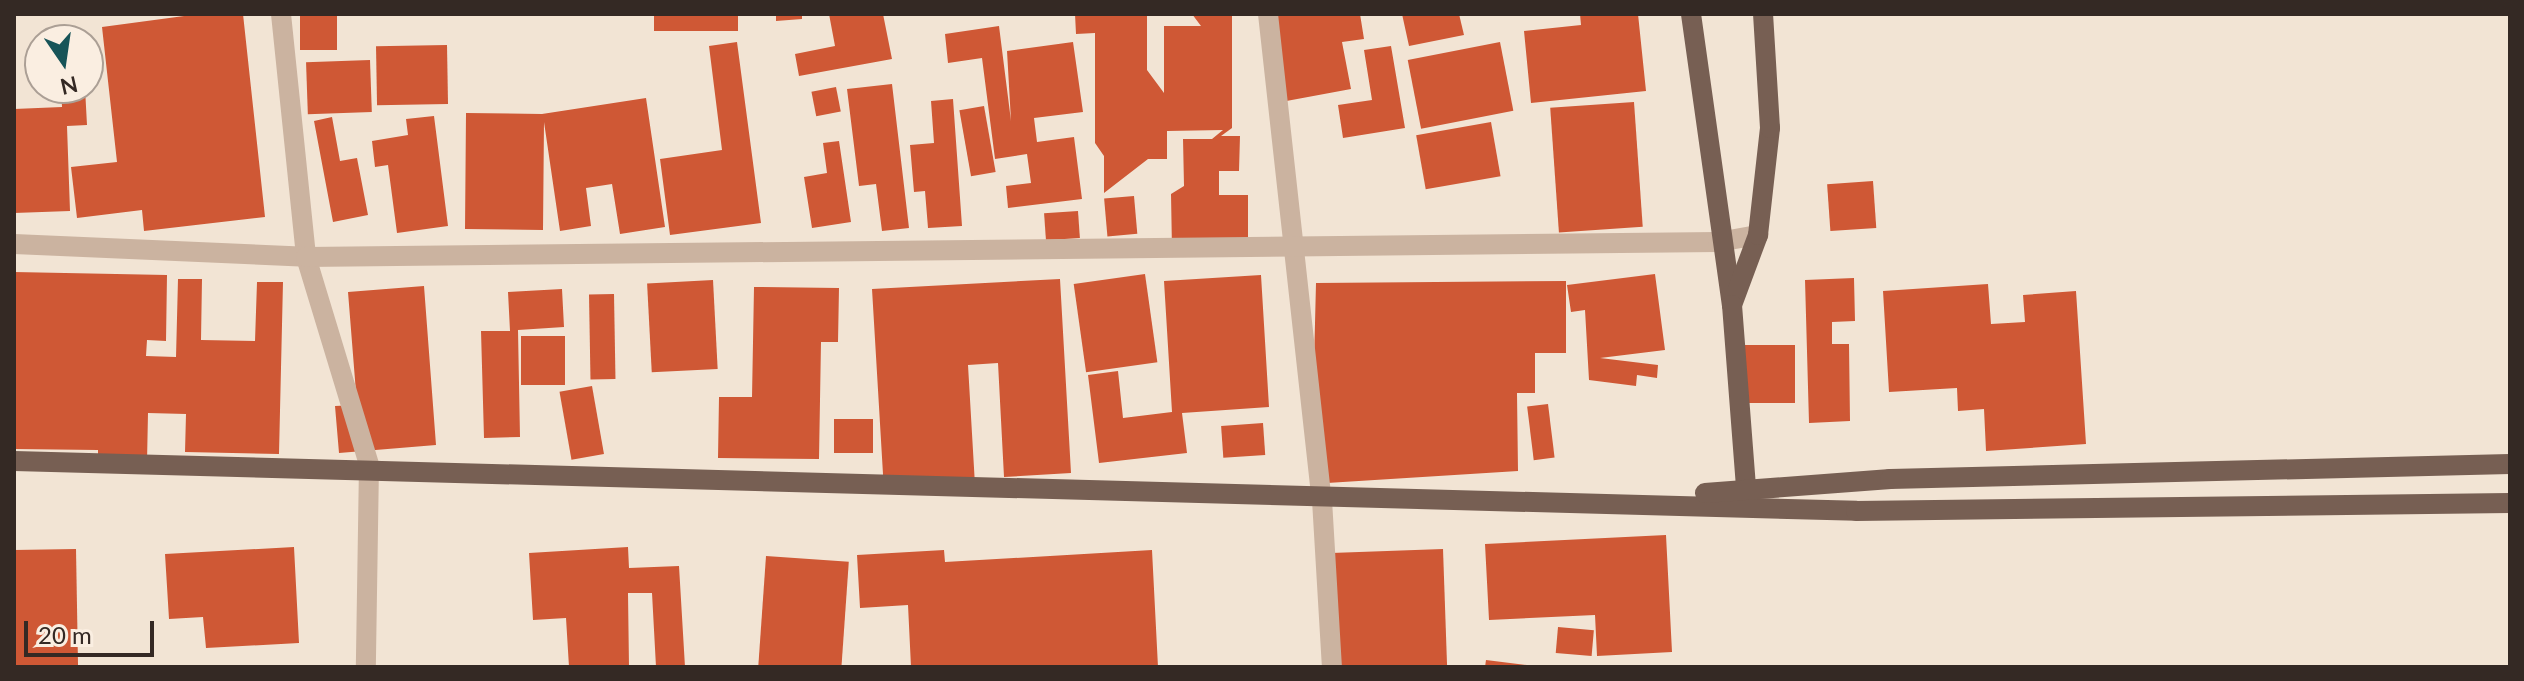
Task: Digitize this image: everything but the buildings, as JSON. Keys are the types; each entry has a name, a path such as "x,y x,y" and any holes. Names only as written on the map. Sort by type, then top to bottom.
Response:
{"main road":[{"path":"1691,14 1718,242 1732,305 1746,498"},
{"path":"1732,305 1758,235 1770,128 1763,14"},
{"path":"14,461 369,465 1322,500 1746,498 2510,503"},
{"path":"1746,498 1890,479 2510,464"}],"street":[{"path":"281,14 306,257 369,465 366,667"},
{"path":"1268,14 1322,500 1332,667"},
{"path":"14,244 306,257 1718,242 1758,235"}]}
